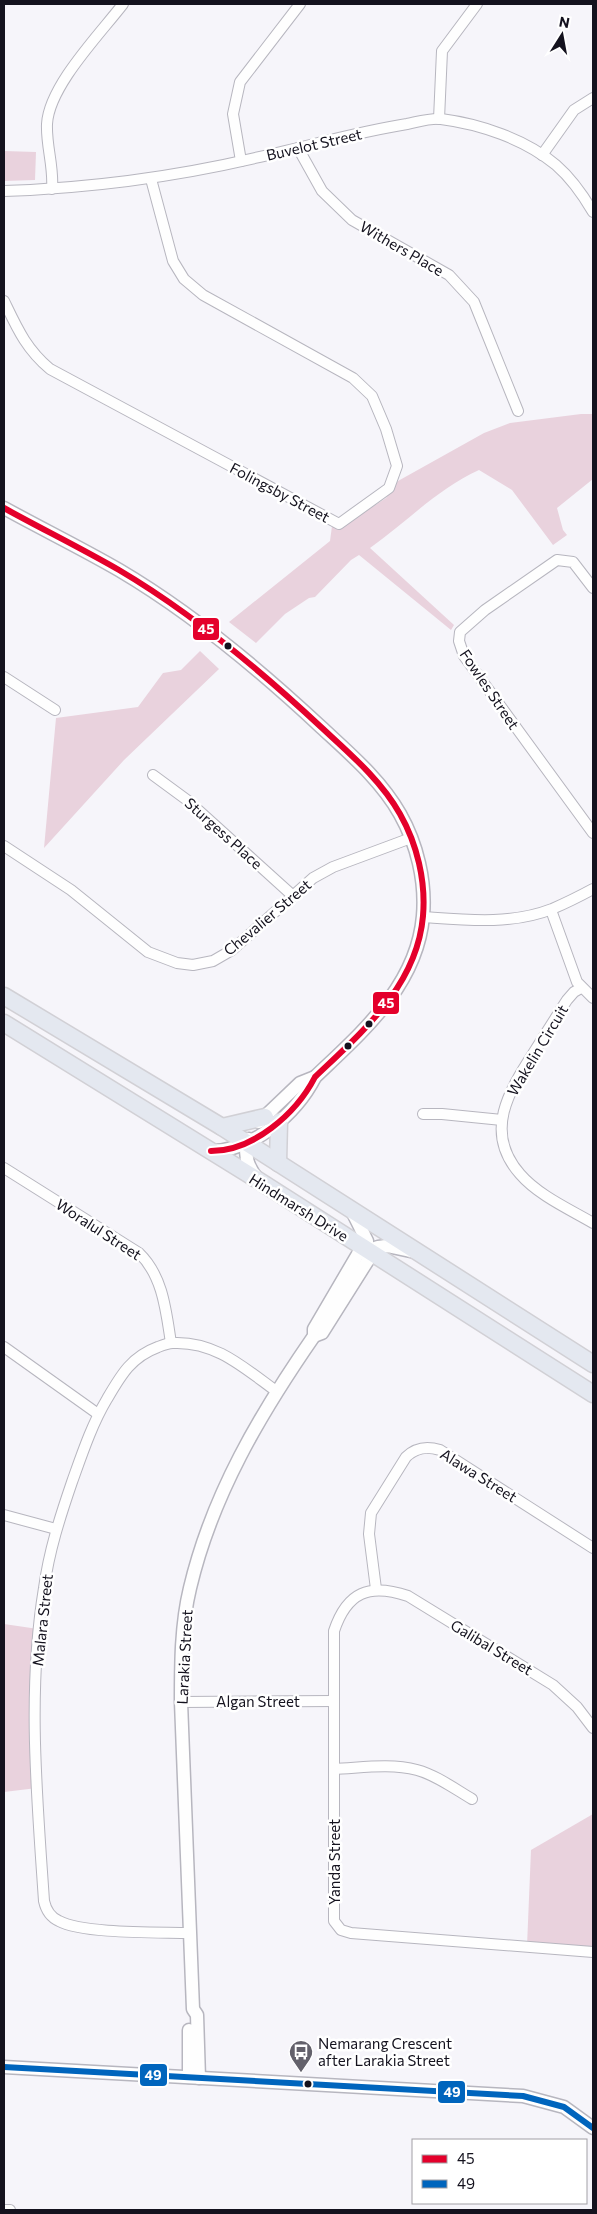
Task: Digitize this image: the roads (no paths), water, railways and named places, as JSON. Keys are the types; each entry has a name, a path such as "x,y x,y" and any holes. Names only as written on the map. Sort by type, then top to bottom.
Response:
{"main road":[{"name":"Hindmarsh Drive","path":"4,996 222,1127 593,1364"},
{"name":"Hindmarsh Drive","path":"4,1023 261,1182 593,1394"},
{"path":"222,1127 272,1120 278,1163"}],"street":[{"path":"52,189 53,178 47,123 56,92 123,4"},
{"path":"241,162 233,114 240,82 300,4"},
{"path":"439,119 442,51 477,4"},
{"path":"542,155 574,110 593,98"},
{"name":"Buvelot Street","path":"4,191 52,189 151,179 241,162 391,126 439,119 508,136 542,155 556,165 576,186 593,212"},
{"name":"Withers Place","path":"298,148 322,191 352,220 449,274 474,302 518,411"},
{"name":"Folingsby Street","path":"4,301 24,341 35,356 50,369 339,524 389,488 397,466 386,429 372,396 353,378 203,295 184,279 173,261 151,179"},
{"path":"4,508 119,570 187,616 238,654 294,702 364,769 384,791 400,814 411,838 421,876 423,917 411,962 403,980 386,1006 315,1078 308,1092 272,1120 247,1143 226,1151 210,1151"},
{"name":"Fowles Street","path":"593,588 573,562 557,560 485,610 460,632 459,641 464,656 593,833"},
{"path":"4,677 54,710"},
{"name":"Sturgess Place","path":"153,775 187,800 292,895"},
{"name":"Chevalier Street","path":"4,846 71,890 148,952 177,962 202,965 232,950 313,878 333,867 411,838"},
{"path":"423,917 474,921 511,919 551,910 593,889"},
{"path":"551,910 572,972 581,988 593,998"},
{"name":"Wakelin Circuit","path":"581,988 574,992 567,1000 511,1091 502,1120 501,1130 504,1147 520,1174 542,1192 593,1223"},
{"path":"423,1114 502,1120"},
{"path":"247,1143 245,1155 251,1171 261,1182"},
{"name":"Woralul Street","path":"4,1168 139,1252 147,1260 154,1271 160,1287 171,1343"},
{"path":"352,1211 368,1242 367,1250 387,1246 417,1252"},
{"name":"Larakia Street","path":"194,2077 190,2015 193,2009 181,1702 184,1625 189,1589 218,1499 236,1462 276,1390 314,1336 314,1329 327,1316 358,1254 367,1250"},
{"name":"Malara Street","path":"189,1933 84,1928 61,1922 54,1918 46,1908 37,1788 36,1724 38,1629 44,1587 56,1528 98,1414 120,1374 131,1362 145,1352 171,1343 196,1344 216,1349 276,1390"},
{"path":"4,1347 98,1414"},
{"name":"Alawa Street","path":"376,1589 370,1534 371,1513 406,1456 421,1448 440,1450 593,1548"},
{"path":"4,1514 56,1528"},
{"name":"Yanda Street","path":"376,1589 365,1592 352,1601 339,1616 334,1631 334,1921 341,1930 351,1933 593,1952"},
{"name":"Galibal Street","path":"376,1589 391,1590 408,1596 553,1685 577,1706 593,1728"},
{"name":"Algan Street","path":"181,1702 334,1701"},
{"path":"334,1769 396,1766 418,1770 445,1782 472,1799"},
{"path":"4,2066 523,2096 564,2107 593,2128"},
{"path":"4,2210 10,2210"}],"place":[{"name":"Nemarang Crescent after Larakia Street","path":"301,2073"}]}
